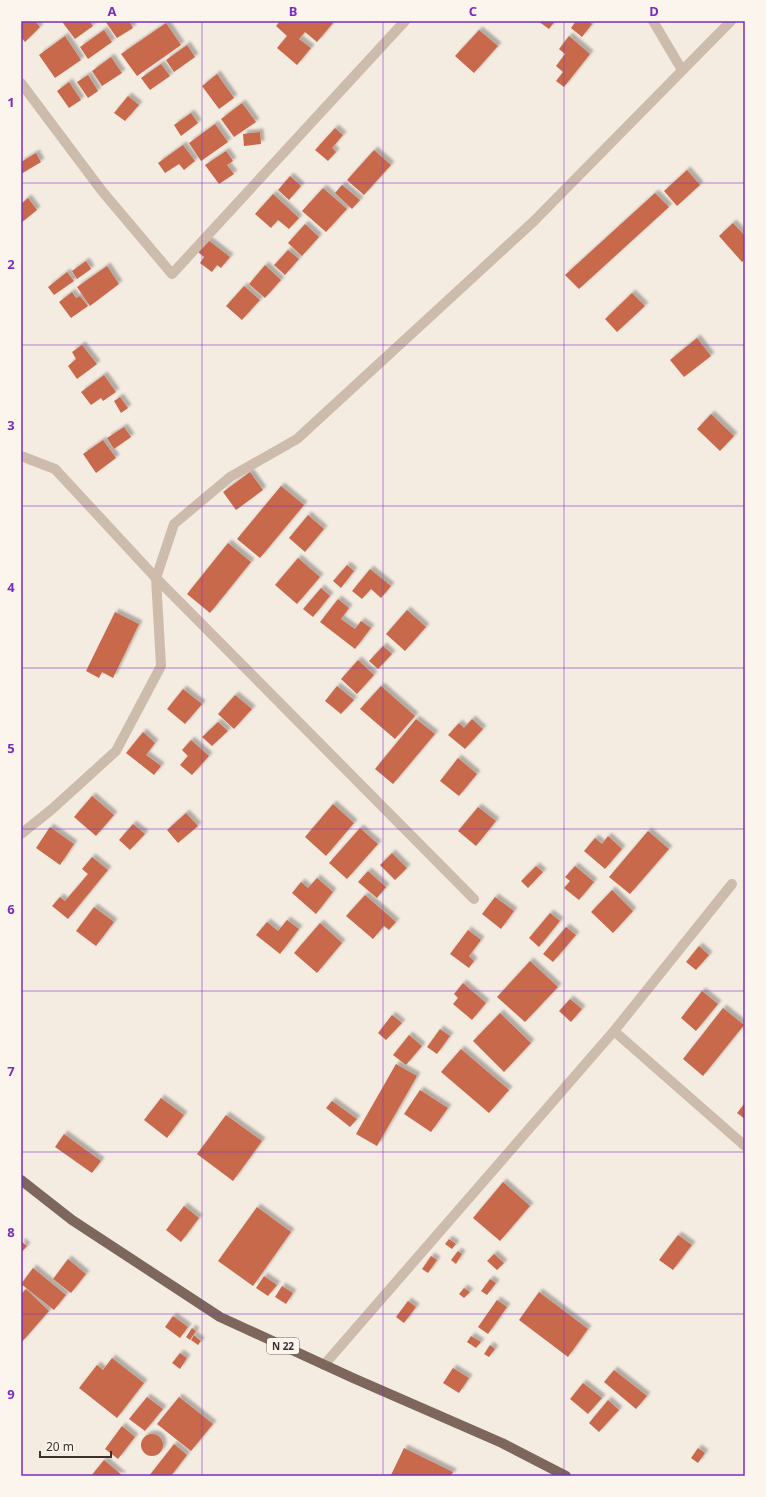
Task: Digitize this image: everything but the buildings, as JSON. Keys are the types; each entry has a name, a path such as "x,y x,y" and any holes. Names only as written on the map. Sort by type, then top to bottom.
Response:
{"main road":[{"name":"N 22","path":"21,1180 72,1220 220,1317 324,1365 502,1443 566,1476"}],"street":[{"path":"21,84 102,191 172,274 405,21"},
{"path":"653,21 682,70"},
{"path":"21,834 51,810 116,751 161,666 156,578 174,524 230,477 296,439 533,222 731,21"},
{"path":"21,456 55,469 156,578 474,898"},
{"path":"324,1365 614,1031 732,884"},
{"path":"614,1031 745,1146"}]}
